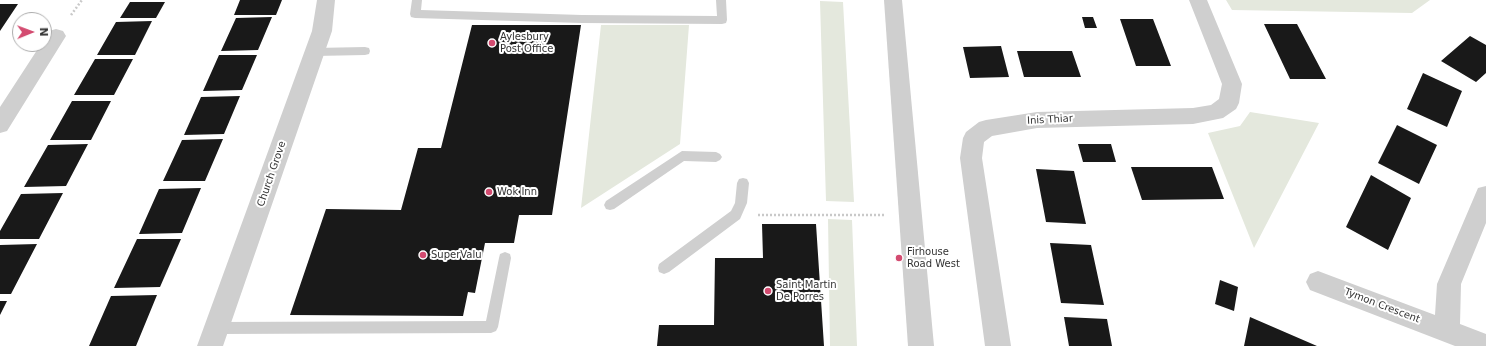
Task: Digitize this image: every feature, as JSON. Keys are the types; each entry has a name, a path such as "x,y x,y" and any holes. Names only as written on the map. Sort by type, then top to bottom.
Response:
{"street":[{"name":"Church Grove","path":"214,337 322,31 326,0"},
{"path":"893,0 921,346"},
{"name":"Inis Thiar","path":"998,346 971,158 974,138 986,128 1037,120 1193,116 1216,112 1229,103 1232,84 1198,0"},
{"path":"0,125 56,36"},
{"path":"1447,330 1449,284 1486,195"},
{"name":"Tymon Crescent","path":"1318,282 1486,346"}],"lane":[{"path":"417,0 415,14 582,19 722,20 721,0"},
{"path":"315,52 365,51"},
{"path":"610,205 682,156 716,157"},
{"path":"664,268 736,215 741,203 743,182"},
{"path":"214,337 491,327 505,258"}],"path":[{"path":"71,16 82,0"},
{"path":"736,215 887,215"}],"shaded area":[{"path":"1226,0 1430,0 1412,13 1232,10"},
{"path":"820,1 843,2 854,202 826,201"},
{"path":"601,25 689,25 680,144 581,208"},
{"path":"1250,112 1319,123 1254,248 1208,133 1240,126"},
{"path":"828,219 852,220 857,346 830,346"}],"building":[{"path":"240,0 282,0 276,15 234,15"},
{"path":"130,2 165,2 156,18 120,18"},
{"path":"0,4 18,4 12,12 0,31"},
{"path":"272,17 258,50 221,51 236,18"},
{"path":"1082,17 1093,17 1097,28 1085,28"},
{"path":"1120,19 1153,19 1171,66 1136,66"},
{"path":"152,21 135,55 97,55 116,22"},
{"path":"1264,24 1297,24 1326,79 1290,79"},
{"path":"472,25 581,25 552,215 519,215 514,243 485,243 475,293 468,292 463,316 290,315 326,209 401,210 418,148 441,148"},
{"path":"1470,36 1486,45 1486,73 1476,82 1441,61"},
{"path":"1001,46 1009,77 970,78 963,47"},
{"path":"1017,51 1072,51 1081,77 1024,77"},
{"path":"219,55 257,55 242,90 203,91"},
{"path":"95,59 133,59 114,95 74,95"},
{"path":"1423,73 1462,91 1447,127 1407,109"},
{"path":"240,96 224,134 184,135 201,97"},
{"path":"72,101 111,101 91,140 50,140"},
{"path":"1397,125 1437,145 1419,184 1378,163"},
{"path":"223,139 205,181 163,181 182,140"},
{"path":"88,144 66,186 24,187 48,145"},
{"path":"1078,144 1111,144 1116,162 1083,162"},
{"path":"1131,167 1212,167 1224,199 1142,200"},
{"path":"1036,169 1074,171 1086,224 1046,222"},
{"path":"1371,175 1411,198 1388,250 1346,227"},
{"path":"201,188 182,233 139,234 159,189"},
{"path":"63,193 39,239 0,239 0,231 21,194"},
{"name":"Saint Martin De Porres","path":"762,224 816,224 824,346 657,346 659,325 714,325 715,258 763,258"},
{"path":"137,239 181,239 160,287 114,288"},
{"path":"1050,243 1091,245 1104,305 1061,303"},
{"path":"37,244 11,294 0,294 0,245"},
{"path":"1220,280 1238,287 1234,311 1215,304"},
{"path":"157,295 136,346 89,346 111,296"},
{"path":"0,301 7,301 0,315"},
{"path":"1064,317 1107,319 1112,346 1069,346"},
{"path":"1250,317 1317,346 1244,346"}],"place":[{"name":"Aylesbury Post Office","path":"492,43"},
{"name":"Wok Inn","path":"489,192"},
{"name":"SuperValu","path":"423,255"},
{"name":"Firhouse Road West","path":"899,258"},
{"name":"Saint Martin De Porres","path":"768,291"}]}
